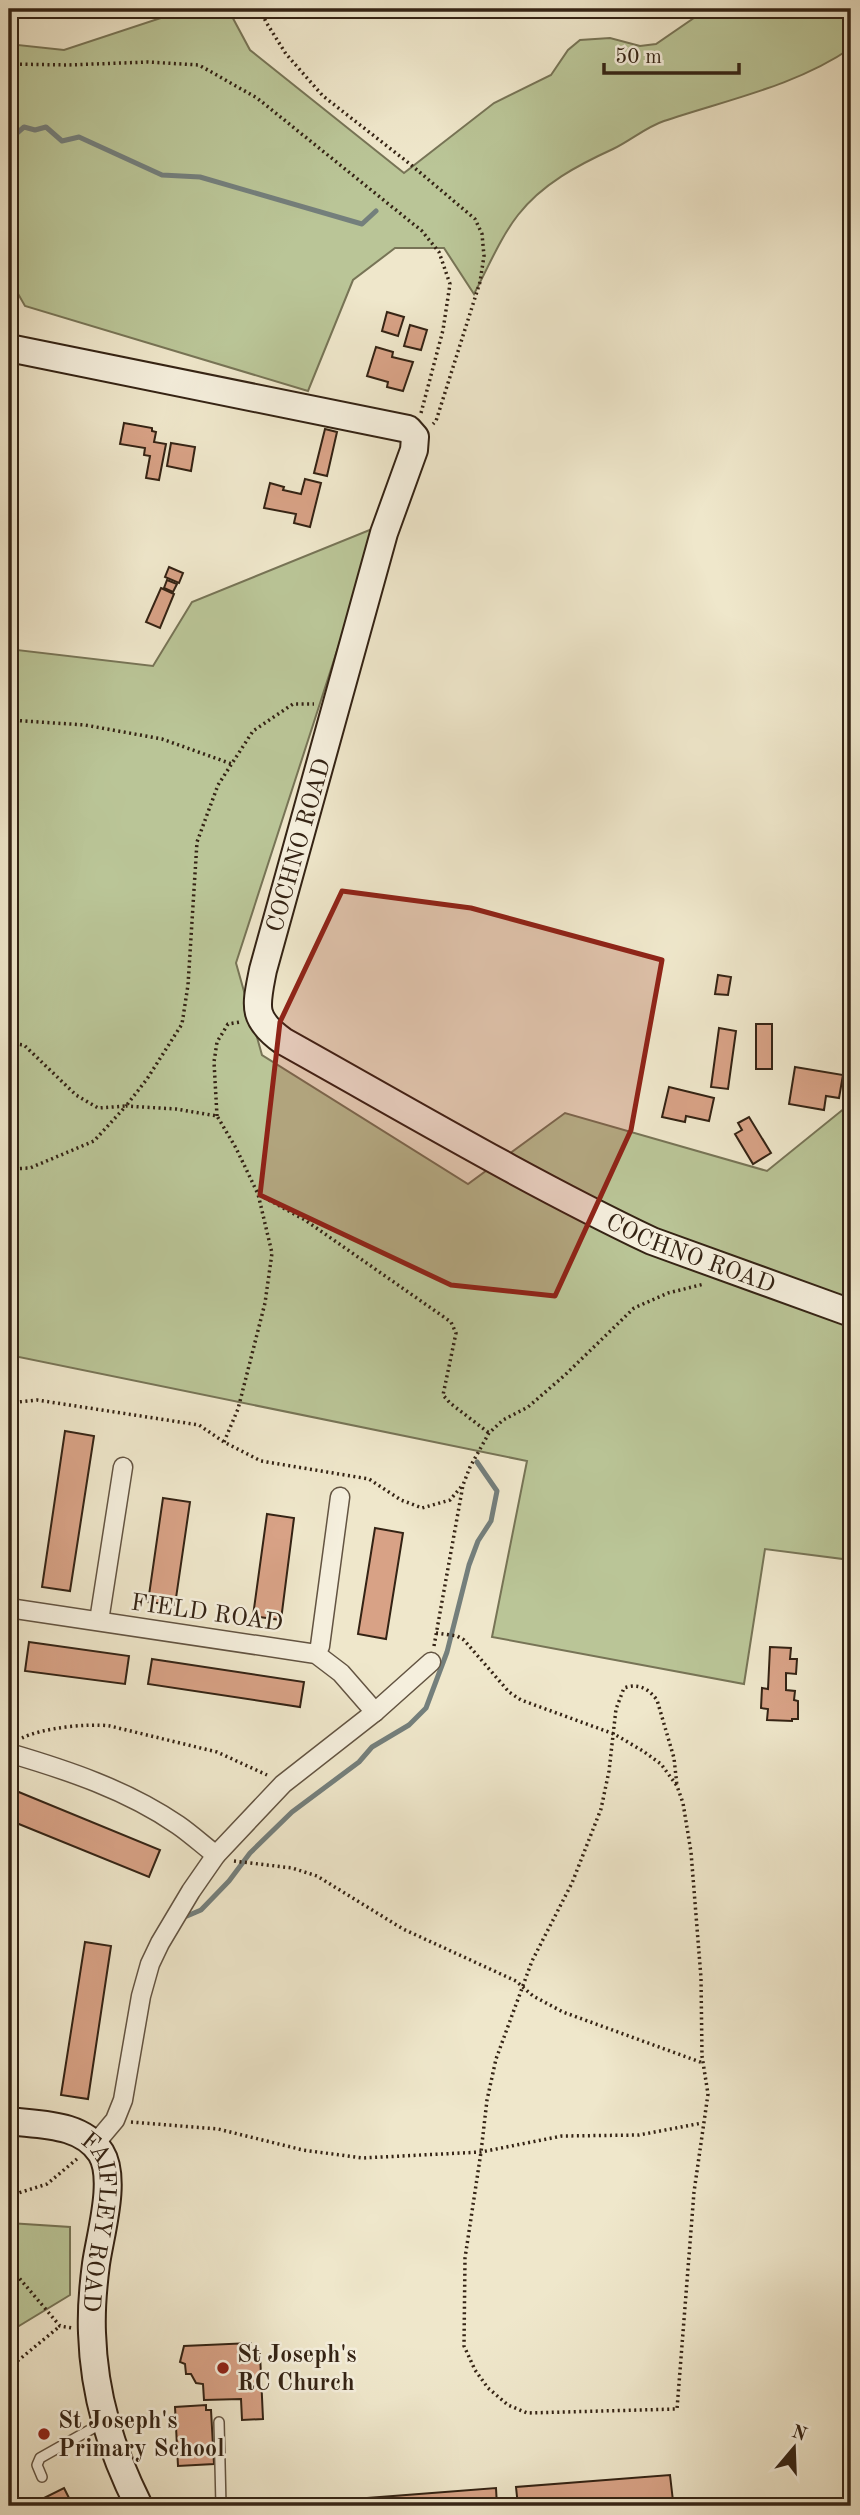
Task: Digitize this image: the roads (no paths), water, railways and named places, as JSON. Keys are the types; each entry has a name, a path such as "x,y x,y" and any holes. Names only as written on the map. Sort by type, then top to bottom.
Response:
{"street":[{"name":"COCHNO ROAD","path":"9,348 412,433 414,450 384,533 263,970 257,1004 259,1018 267,1029 283,1041 620,1226 652,1241 851,1313"},
{"path":"99,1621 123,1467"},
{"path":"316,1654 320,1646 340,1497"},
{"name":"FIELD ROAD","path":"9,1608 316,1654 341,1673 375,1712"},
{"path":"94,2145 115,2120 123,2100 141,1996 150,1964 178,1912 283,1784 375,1712 431,1662"},
{"path":"12,1749 126,1797 177,1824 224,1858"},
{"name":"FAIFLEY ROAD","path":"9,2121 73,2131 94,2145 107,2167 107,2191 92,2300 94,2379 118,2464 139,2506"}],"lane":[{"path":"42,2477 37,2465 40,2458 105,2421"},
{"path":"219,2422 221,2506"}],"waterway":[{"path":"9,140 24,127 35,130 46,127 62,141 79,137 162,175 200,177 362,224 376,211"},
{"path":"187,1916 201,1910 229,1881 250,1853 292,1812 359,1762 372,1747 409,1725 426,1708 447,1652 469,1565 478,1541 491,1521 497,1491 477,1462"}],"place":[{"name":"St Joseph's RC Church","path":"223,2368"},
{"name":"St Joseph's Primary School","path":"44,2434"}]}
